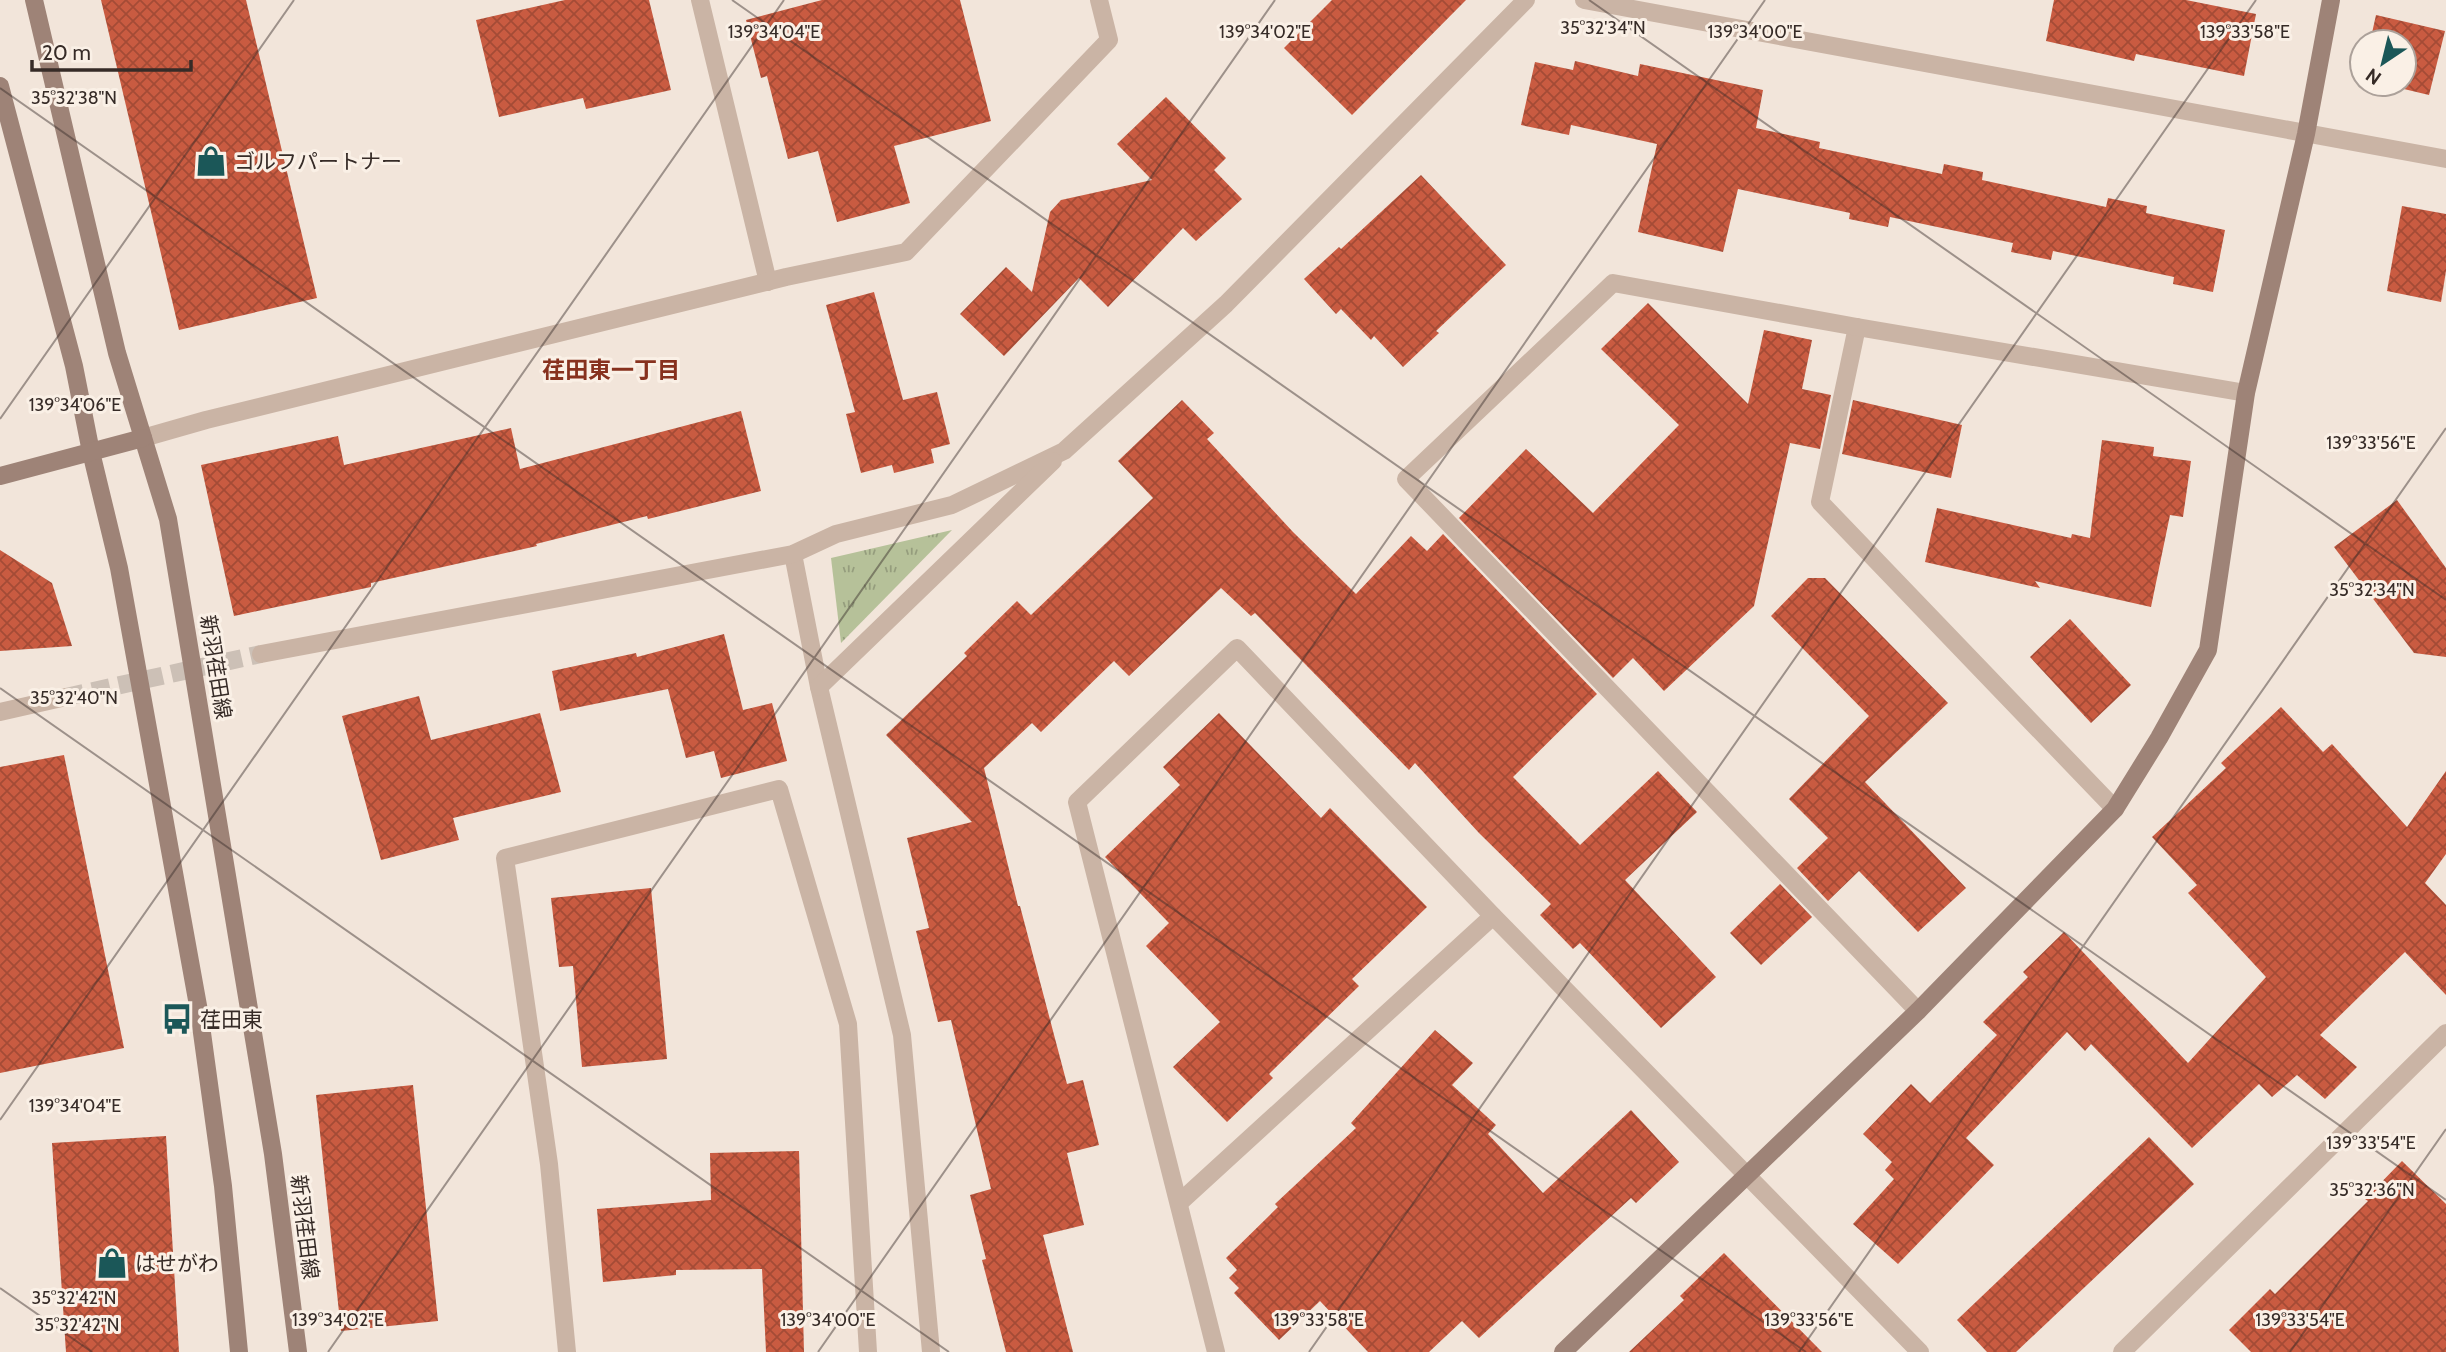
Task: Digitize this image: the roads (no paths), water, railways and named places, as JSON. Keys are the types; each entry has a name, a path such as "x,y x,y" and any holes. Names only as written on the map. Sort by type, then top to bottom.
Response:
{"street":[{"name":"新羽荏田線","path":"34,0 117,353 168,519 273,1154 298,1352"},
{"path":"700,0 768,282"},
{"path":"0,476 206,420 768,282 906,252 1109,40 1099,0"},
{"path":"819,687 1064,451 1226,304 1527,0"},
{"path":"1584,0 2446,159"},
{"path":"1563,1352 1918,1010 2115,810 2159,738 2208,650 2246,393 2306,134 2331,0"},
{"path":"0,86 74,366 91,452 119,568 199,1012 223,1186 239,1352"},
{"path":"1918,1010 1406,479 1613,283 2246,393"},
{"path":"1857,327 1820,502 2115,810"},
{"path":"261,654 793,554 836,534 951,505 1064,451"},
{"path":"793,554 819,687 902,1035 931,1352"},
{"path":"1216,1352 1077,802 1237,649 1493,916 1918,1351"},
{"path":"0,712 66,697"},
{"path":"567,1352 549,1164 505,858 779,789 848,1024 869,1352"},
{"path":"1179,1203 1493,916"},
{"path":"2122,1352 2446,1033"}],"tunnel":[{"path":"66,697 261,654"}],"place":[{"name":"ゴルフパートナー","path":"211,161"},
{"name":"荏田東","path":"177,1019"},
{"name":"はせがわ","path":"112,1263"}],"district":[{"name":"荏田東一丁目","path":"611,370"}]}
